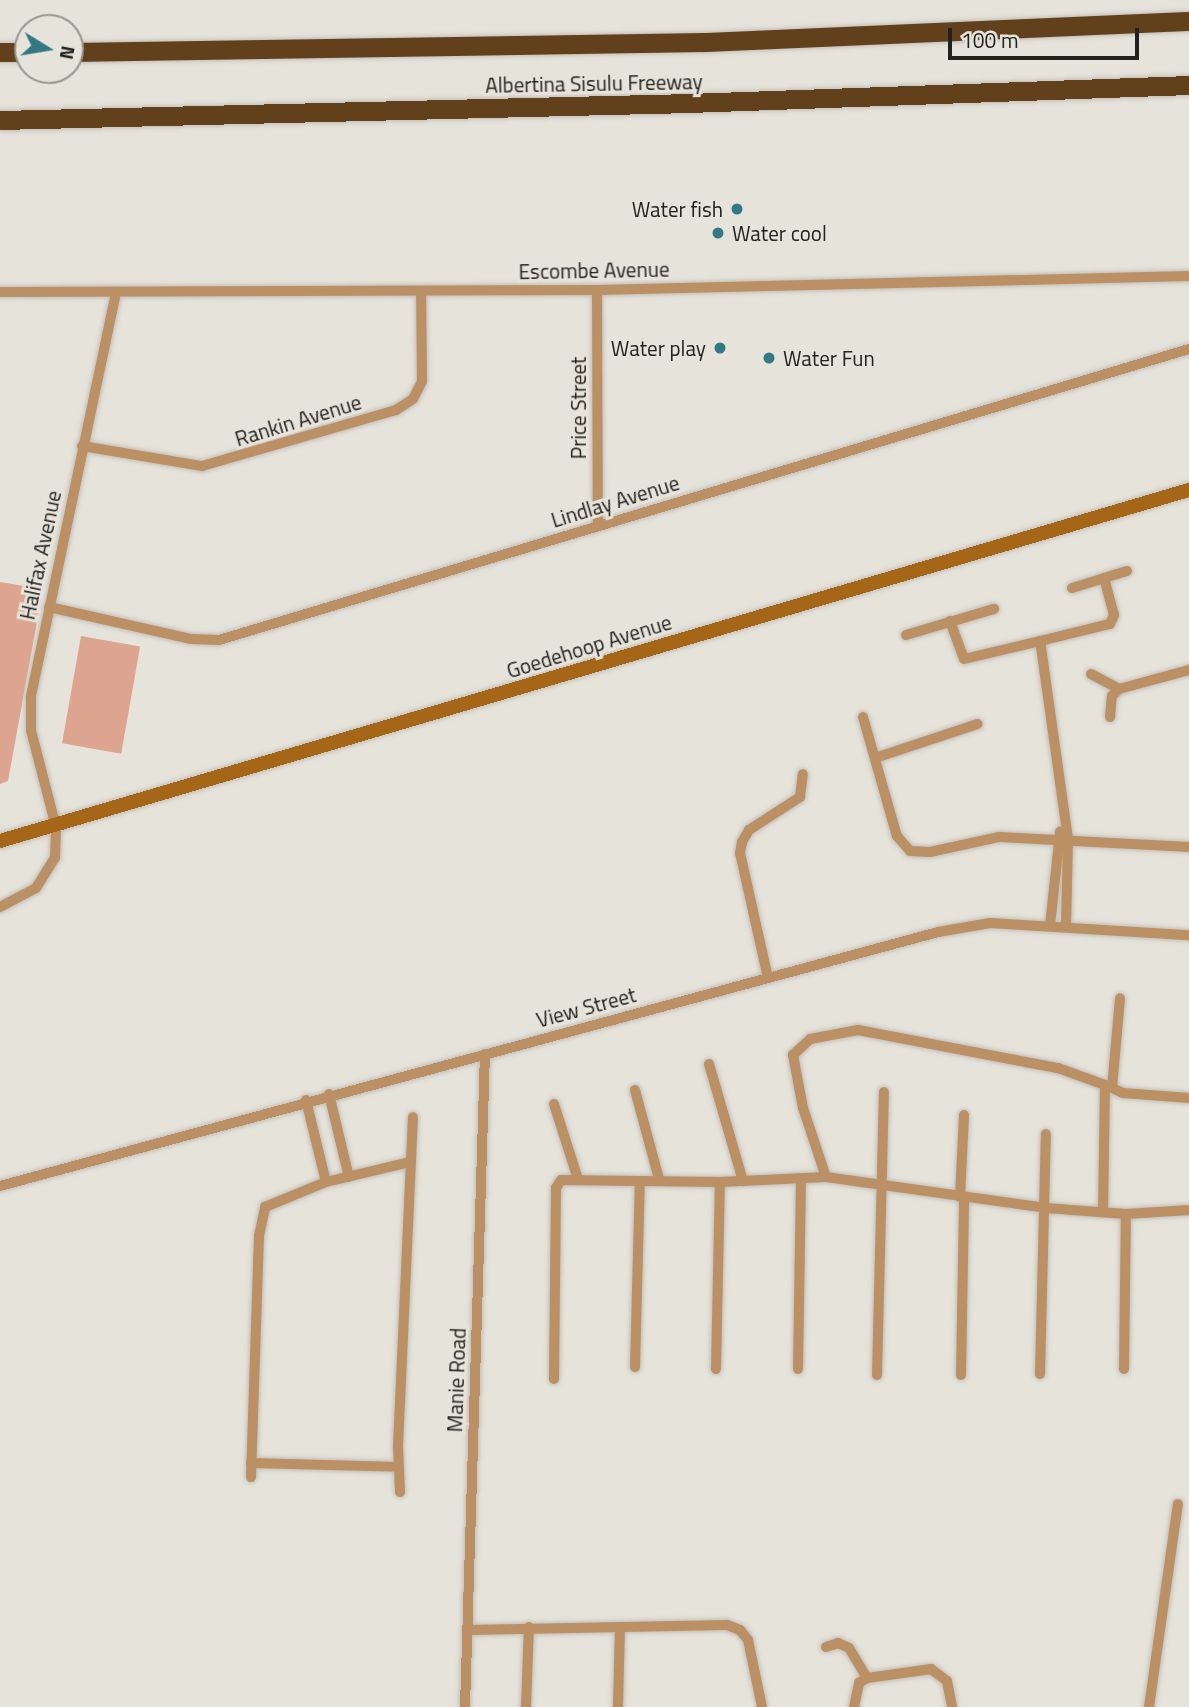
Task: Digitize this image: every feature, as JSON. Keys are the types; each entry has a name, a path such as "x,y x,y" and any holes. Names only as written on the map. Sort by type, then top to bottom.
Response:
{"highway":[{"name":"Albertina Sisulu Freeway","path":"84,52 704,42 1189,21"},
{"name":"Albertina Sisulu Freeway","path":"0,120 702,103 1189,85"}],"main road":[{"name":"Goedehoop Avenue","path":"0,841 55,827 1189,490"}],"street":[{"name":"Escombe Avenue","path":"0,292 597,290 1189,276"},
{"name":"Price Street","path":"597,290 598,526"},
{"name":"Rankin Avenue","path":"82,446 179,466 210,466 402,407 413,399 422,382 421,291"},
{"name":"Halifax Avenue","path":"0,907 27,896 48,873 55,857 55,827 30,720 35,668 116,292"},
{"name":"Lindlay Avenue","path":"49,607 191,639 219,640 1189,349"},
{"path":"1072,588 1127,571"},
{"path":"950,621 964,659 1112,622 1104,578"},
{"path":"906,635 994,609"},
{"path":"1040,641 1063,824 1066,927"},
{"path":"1110,717 1112,696 1119,689 1189,670"},
{"path":"1091,674 1119,689"},
{"path":"863,717 897,836 910,851 930,852 989,838 1063,839 1189,847"},
{"path":"875,758 977,724"},
{"path":"768,978 740,853 742,842 749,830 800,797 803,774"},
{"path":"1049,926 1063,839"},
{"name":"View Street","path":"0,1186 306,1100 938,932 990,923 1189,935"},
{"path":"1103,1212 1109,1087 1120,998"},
{"path":"826,1177 793,1065 796,1049 810,1039 858,1030 1058,1068 1109,1087 1189,1098"},
{"name":"Manie Road","path":"465,1707 485,1054"},
{"path":"709,1065 743,1181"},
{"path":"635,1090 659,1179"},
{"path":"877,1375 884,1092"},
{"path":"329,1094 349,1177"},
{"path":"306,1100 326,1182"},
{"path":"554,1104 578,1179"},
{"path":"961,1375 964,1115"},
{"path":"400,1492 413,1117"},
{"path":"1040,1374 1046,1134"},
{"path":"251,1477 260,1219 265,1207 282,1196 326,1182 410,1162"},
{"path":"554,1379 556,1188 561,1180 659,1179 720,1182 826,1177 1046,1208 1126,1214 1189,1210"},
{"path":"798,1369 801,1180"},
{"path":"635,1367 640,1181"},
{"path":"716,1369 720,1182"},
{"path":"1124,1369 1126,1214"},
{"path":"251,1464 399,1467"},
{"path":"1149,1707 1178,1504"},
{"path":"468,1630 726,1625 740,1630 748,1640 762,1707"},
{"path":"526,1707 529,1627"},
{"path":"618,1707 620,1627"},
{"path":"826,1647 838,1643 849,1648 867,1678"},
{"path":"854,1707 859,1682 867,1678 938,1671 947,1681 952,1707"}],"shaded area":[{"path":"0,582 43,589 8,781 0,784"},
{"path":"81,636 140,646 121,754 62,743"}],"place":[{"name":"Water fish","path":"737,209"},
{"name":"Water cool","path":"718,233"},
{"name":"Water play","path":"720,348"},
{"name":"Water Fun","path":"769,358"}]}
